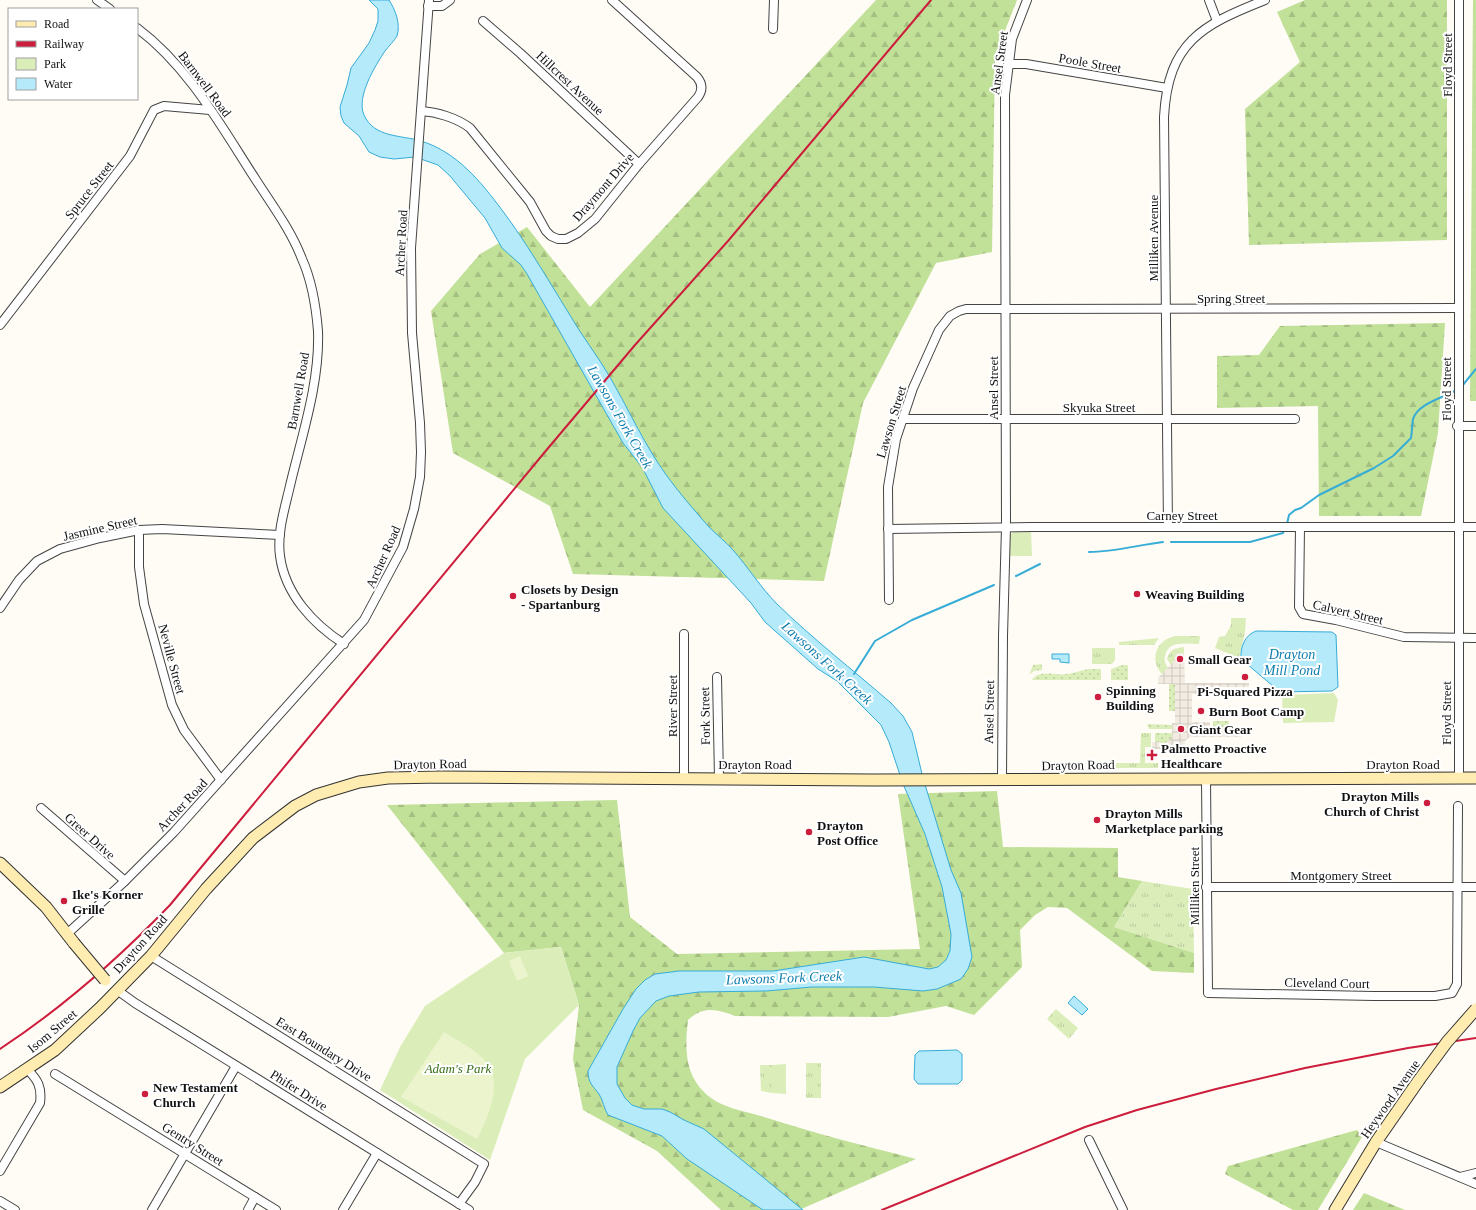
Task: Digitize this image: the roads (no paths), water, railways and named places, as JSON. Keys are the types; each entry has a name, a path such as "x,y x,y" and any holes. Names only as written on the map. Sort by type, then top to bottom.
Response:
{"main road":[{"name":"Drayton Road","path":"117,990 151,956 206,889 253,838 295,806 316,795 359,782 388,778 1002,780 1476,778"},
{"path":"0,863 46,907 105,980 117,990"},
{"name":"Isom Street","path":"0,1087 55,1050 117,990"},
{"name":"Heywood Avenue","path":"1335,1210 1376,1142 1419,1080 1447,1042 1476,1009"}],"street":[{"path":"97,0 109,8"},
{"path":"428,3 442,6 450,0"},
{"name":"Draymont Drive","path":"421,111 441,115 461,122 470,128 530,202 546,231 551,236 558,239 569,238 586,227 698,96 702,87 697,77 612,0"},
{"path":"773,28 774,0"},
{"name":"Ansel Street","path":"1002,780 1003,636 1006,527 1004,309 1005,95 1012,39 1027,0"},
{"path":"1209,0 1217,21"},
{"name":"Milliken Avenue","path":"1168,527 1164,116 1167,88 1178,57 1196,36 1217,21 1265,0"},
{"name":"Floyd Street","path":"1458,778 1457,426 1459,0"},
{"name":"Archer Road","path":"71,938 174,832 344,644 368,615 394,566 409,529 418,490 421,452 412,333 411,248 428,3"},
{"name":"Hillcrest Avenue","path":"483,22 520,53 639,164"},
{"name":"Barnwell Road","path":"138,29 170,57 210,110 289,232 302,259 313,296 318,348 314,382 280,535 279,554 282,567 297,600 318,625 344,644"},
{"name":"Poole Street","path":"1008,64 1026,64 1167,88"},
{"name":"Spruce Street","path":"0,325 130,156 154,110 164,106 210,110"},
{"name":"Spring Street","path":"1004,309 1165,310 1458,308"},
{"name":"Lawson Street","path":"889,600 887,494 890,467 913,388 940,330 950,316 966,309 1004,309"},
{"name":"Skyuka Street","path":"903,419 1295,419"},
{"path":"1457,426 1476,426"},
{"name":"Carney Street","path":"888,529 1006,527 1476,527"},
{"name":"Calvert Street","path":"1296,527 1299,607 1303,614 1336,620 1404,637 1476,638"},
{"name":"Jasmine Street","path":"0,608 27,570 48,554 100,538 138,530 173,530 280,535"},
{"name":"Neville Street","path":"138,530 139,567 144,604 172,705 184,730 221,780"},
{"name":"River Street","path":"684,634 684,778"},
{"name":"Fork Street","path":"717,677 719,778"},
{"name":"Milliken Street","path":"1206,779 1208,994"},
{"path":"1458,806 1458,887"},
{"name":"Greer Drive","path":"41,808 125,881"},
{"name":"Montgomery Street","path":"1206,887 1476,887"},
{"name":"Cleveland Court","path":"1208,994 1374,996 1446,995 1454,992 1457,984 1458,887"},
{"name":"East Boundary Drive","path":"151,956 484,1164 475,1182 459,1204"},
{"name":"Phifer Drive","path":"117,990 236,1066 469,1210"},
{"path":"152,1210 236,1066"},
{"path":"0,1171 40,1103 42,1092 38,1081 27,1069"},
{"name":"Gentry Street","path":"55,1074 276,1210"},
{"path":"1089,1140 1123,1210"},
{"path":"1376,1142 1476,1184"},
{"path":"343,1210 377,1153"},
{"path":"1459,1177 1476,1174"},
{"path":"248,1210 255,1197"},
{"path":"0,1201 15,1210"}],"water":[{"name":"Lawsons Fork Creek","path":"369,0 389,0 398,22 398,31 397,36 376,65 364,91 362,108 364,115 369,122 374,128 381,132 421,141 446,152 467,169 486,189 528,247 573,321 606,370 659,465 677,489 709,527 733,550 777,604 891,703 903,716 912,732 923,778 951,870 961,893 972,957 968,969 961,979 937,989 923,991 874,987 812,987 766,991 699,992 669,996 656,1001 640,1018 617,1067 617,1084 625,1098 632,1105 644,1109 662,1109 704,1129 803,1210 763,1210 687,1159 662,1136 608,1115 599,1094 590,1081 588,1071 636,989 645,980 655,974 679,971 773,971 864,957 929,969 938,967 946,960 950,951 951,934 942,887 925,834 903,784 889,742 881,725 837,681 818,669 765,622 751,603 663,508 642,467 623,443 527,274 521,265 502,248 485,218 450,176 438,165 415,157 394,159 380,157 369,152 359,136 344,123 341,116 340,107 351,68 369,43 378,21 378,9"},
{"name":"Drayton Mill Pond","path":"1256,631 1332,632 1336,635 1338,687 1332,691 1280,692 1241,659 1241,650 1246,638"},
{"path":"1052,654 1069,654 1069,663 1060,662 1060,659 1052,659"},
{"path":"1074,996 1088,1009 1082,1015 1068,1003"},
{"path":"957,1050 962,1054 962,1080 958,1084 918,1084 914,1079 915,1055 919,1051"}],"waterway":[{"path":"1462,386 1476,369"},
{"path":"1287,524 1289,515 1295,510 1301,508 1319,495 1374,468 1393,456 1411,438 1413,419 1416,413 1426,405 1456,390"},
{"path":"1171,542 1250,542 1283,533 1284,530"},
{"path":"1089,552 1117,550 1163,542"},
{"path":"1016,576 1040,564"},
{"name":"Lawsons Fork Creek","path":"854,674 875,641 912,620 994,585"}],"railway":[{"path":"0,1049 46,1017 89,982 151,925 170,905 544,453 635,345 728,241 931,0"},
{"path":"882,1210 1085,1127 1137,1110 1216,1089 1305,1068 1408,1048 1476,1038"}],"place":[{"name":"Weaving Building","path":"1137,594"},
{"name":"Closets by Design - Spartanburg","path":"513,596"},
{"name":"Small Gear","path":"1180,659"},
{"name":"Pi-Squared Pizza","path":"1245,677"},
{"name":"Spinning Building","path":"1098,697"},
{"name":"Burn Boot Camp","path":"1201,711"},
{"name":"Giant Gear","path":"1181,729"},
{"name":"Palmetto Proactive Healthcare","path":"1152,755"},
{"name":"Drayton Mills Church of Christ","path":"1427,803"},
{"name":"Drayton Mills Marketplace parking","path":"1097,820"},
{"name":"Drayton Post Office","path":"809,832"},
{"name":"Ike's Korner Grille","path":"64,901"},
{"name":"New Testament Church","path":"145,1094"}],"park label":[{"name":"Adam's Park","path":"458,1068"}]}
